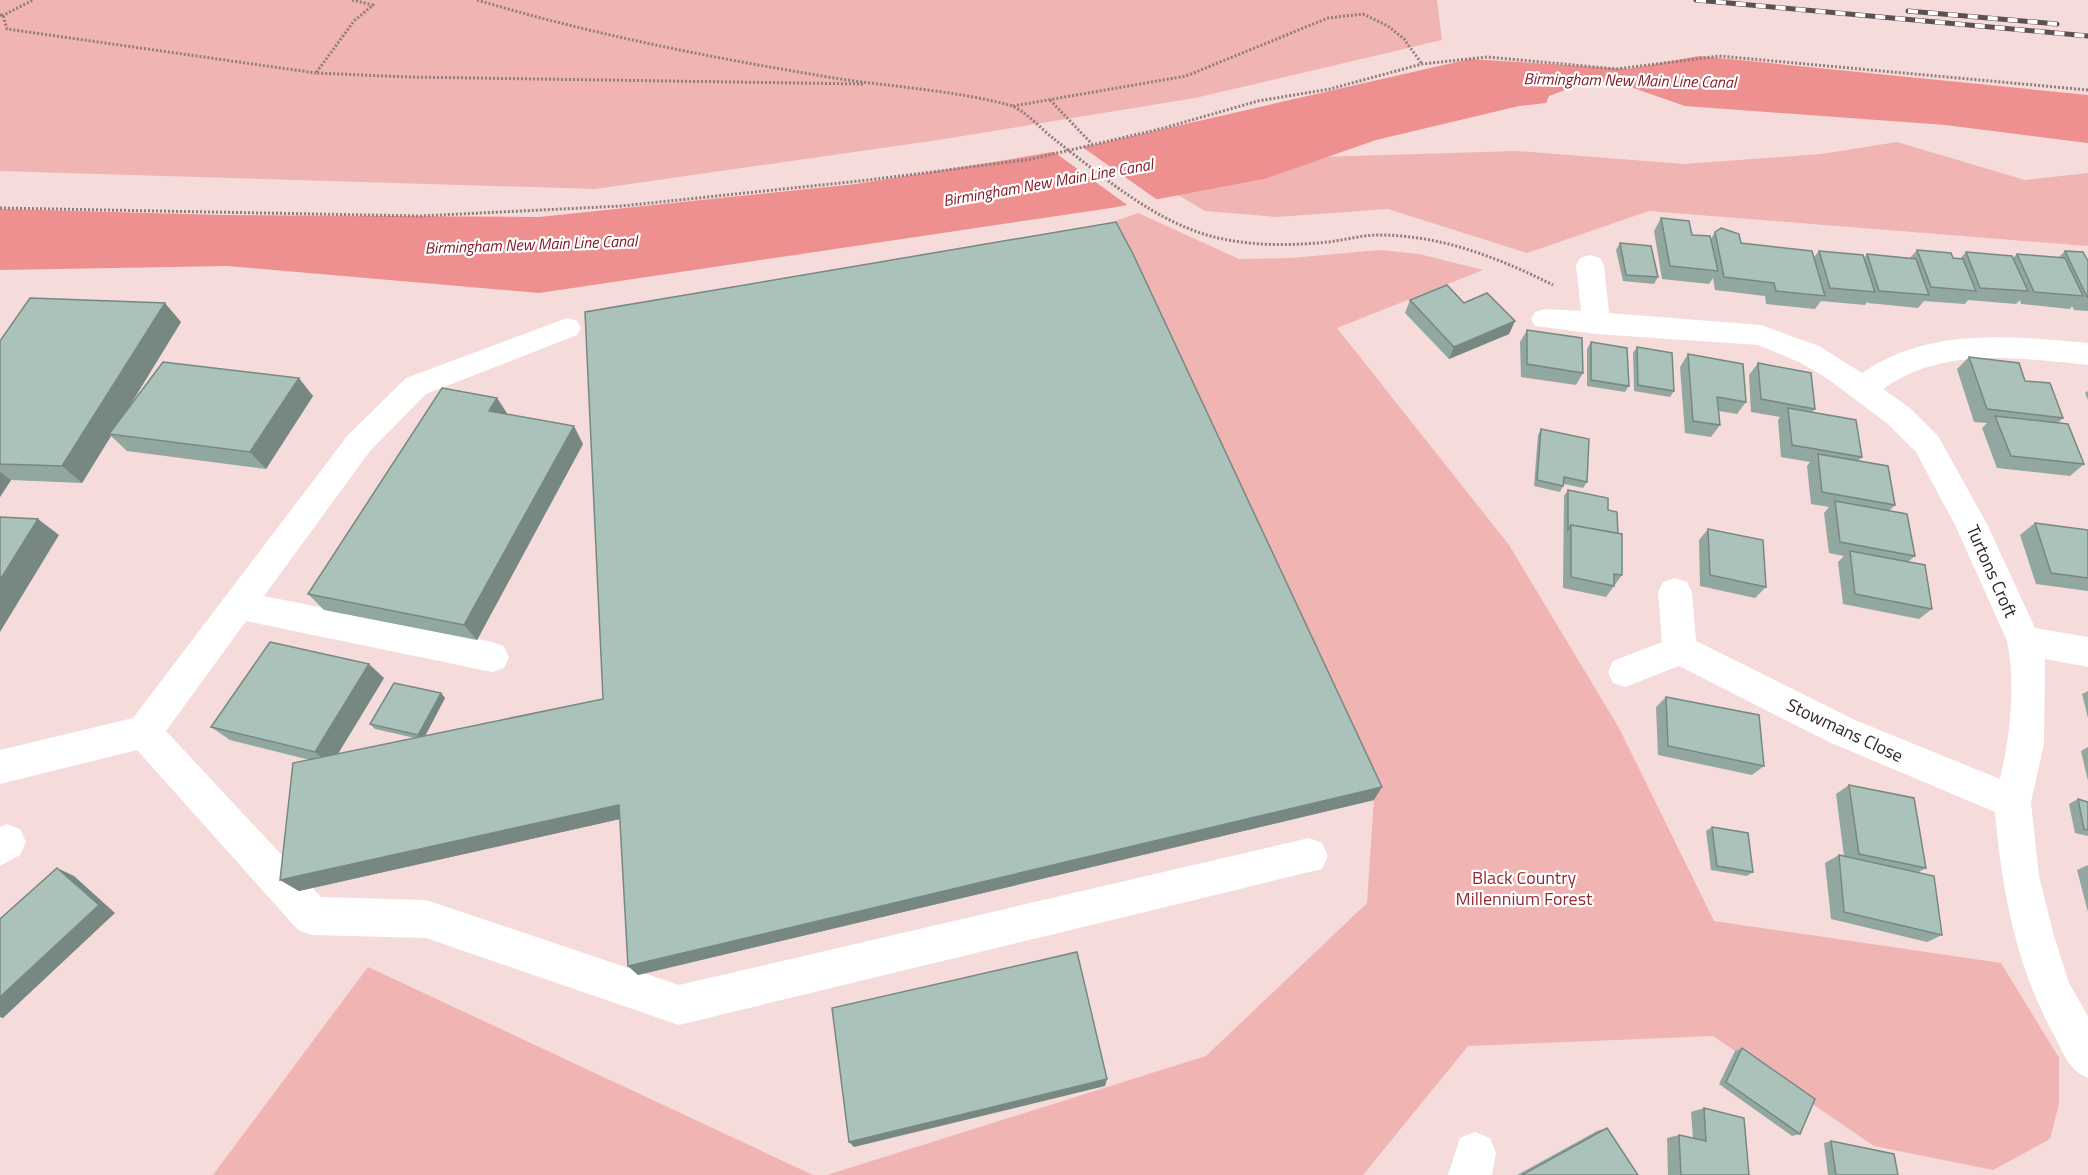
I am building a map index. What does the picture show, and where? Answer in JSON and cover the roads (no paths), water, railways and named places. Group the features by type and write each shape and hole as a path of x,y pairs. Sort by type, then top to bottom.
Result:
{"street":[{"path":"1590,265 1595,315"},
{"name":"Turtons Croft","path":"1545,319 1595,315 1761,335 1809,354 1862,388 1899,416 1927,444 1971,524 2024,641 2028,659 2026,744 2013,802 2020,876 2034,936 2052,992 2088,1057"},
{"path":"5,766 144,732 358,443 416,386 567,328"},
{"path":"1862,388 1895,366 1925,355 1948,351 2000,345 2088,354"},
{"path":"1625,672 1680,650 1675,592"},
{"path":"238,605 492,657"},
{"path":"2024,641 2088,652"},
{"name":"Stowmans Close","path":"1680,650 1842,731 2013,802"},
{"path":"144,732 312,916 426,919 679,1005 1309,856"}],"water":[{"name":"Birmingham New Main Line Canal","path":"1699,56 2088,95 2088,143 1945,125 1685,106 1616,82 1589,81 1549,96 1546,103 1519,106 1376,140 1264,179 1111,208 539,293 227,266 0,270 0,209 223,215 539,217 856,184 1000,161 1093,145 1470,59 1628,69"}],"railway":[{"path":"1696,0 2088,36"},
{"path":"1908,11 2057,24"}],"park label":[{"name":"Black Country Millennium Forest","path":"1524,887"}]}
